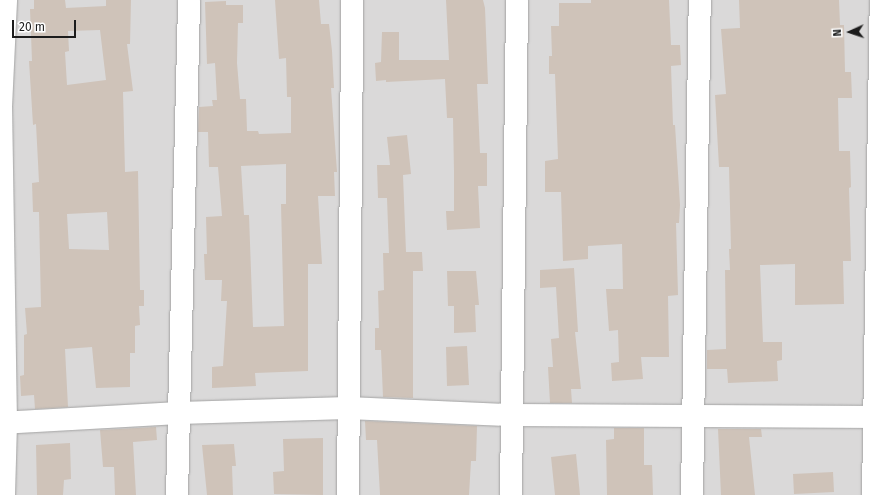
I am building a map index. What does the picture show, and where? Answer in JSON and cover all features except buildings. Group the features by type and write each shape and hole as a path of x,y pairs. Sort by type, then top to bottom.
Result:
{"street":[{"path":"4,495 1,107 6,0"},
{"path":"177,495 189,0"},
{"path":"348,495 352,0"},
{"path":"511,495 510,415 517,0"},
{"path":"692,495 692,416 700,0"},
{"path":"872,495 877,418 881,0"},
{"path":"3,423 179,413 348,408 510,415 877,418"}],"shaded area":[{"path":"0,0 882,0 882,495 0,495"}]}
